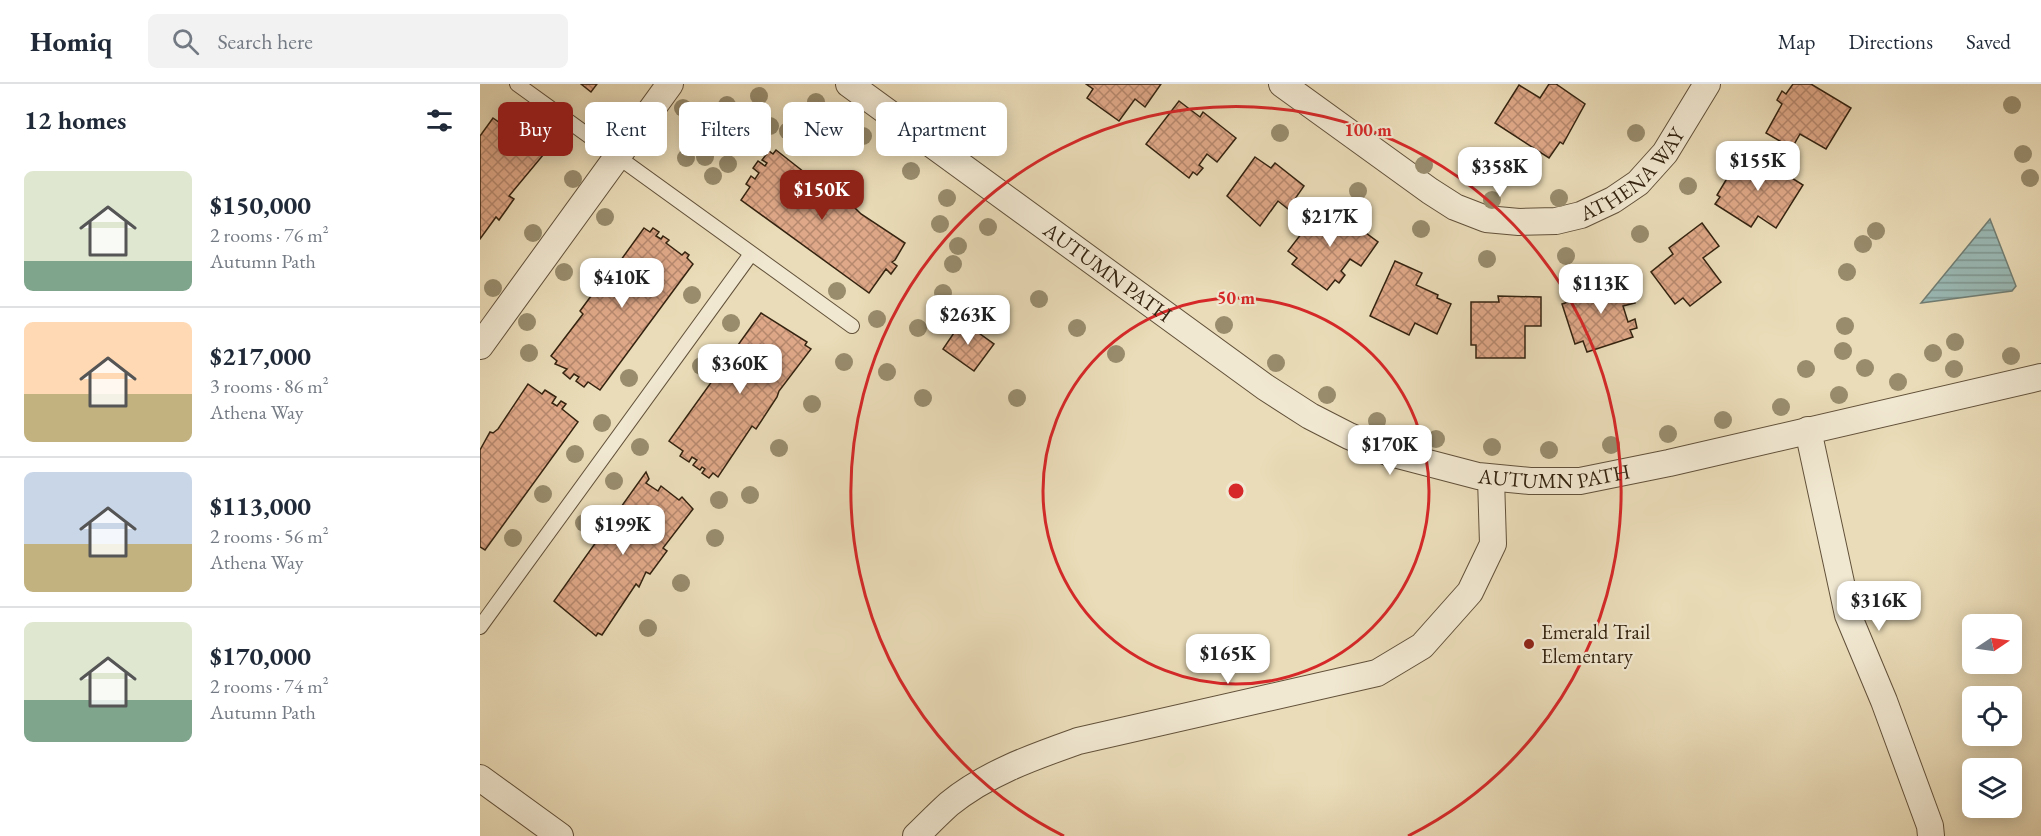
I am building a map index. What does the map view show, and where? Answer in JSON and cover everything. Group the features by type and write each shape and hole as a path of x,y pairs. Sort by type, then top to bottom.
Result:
{"street":[{"path":"657,102 670,84"},
{"name":"AUTUMN PATH","path":"849,84 1256,380 1310,416 1390,453 1478,477 1530,481 1580,481 1669,463 2041,377"},
{"name":"ATHENA WAY","path":"1282,84 1455,207 1486,219 1519,222 1556,221 1581,215 1612,200 1638,183 1665,153 1707,84"},
{"path":"480,346 618,156"},
{"path":"1808,430 1848,615 1884,701 1930,826 1931,836"},
{"path":"916,836 950,803 1001,771 1031,757 1078,741 1377,673 1422,646 1470,592 1493,544 1491,478"},
{"path":"480,778 560,836"}],"lane":[{"path":"517,84 585,132"},
{"path":"618,156 852,327"},
{"path":"480,627 751,254"}],"water":[{"path":"1990,219 2016,286 2012,291 1921,303"}],"building":[{"path":"581,84 597,84 591,92"},
{"path":"1086,84 1161,84 1145,107 1135,99 1119,121 1087,98 1093,89"},
{"path":"1549,84 1556,84 1585,104 1563,144 1560,142 1549,158 1495,123 1519,85 1540,98"},
{"path":"1793,84 1811,84 1851,108 1826,149 1800,134 1792,148 1766,133 1782,104 1777,100 1782,91 1786,94"},
{"path":"1179,101 1200,117 1203,112 1236,138 1217,162 1207,154 1199,165 1203,168 1197,175 1193,172 1189,178 1146,144"},
{"path":"493,118 498,122 498,156 542,156 509,196 514,199 499,220 496,217 480,239 480,136"},
{"path":"776,150 818,183 821,179 844,199 846,196 857,204 854,207 861,214 905,243 892,262 897,266 891,274 886,269 869,293 741,200 750,187 746,184 751,176 755,179 759,173 753,168 758,161 765,166 767,163 762,160 765,156 771,156 771,152 773,154"},
{"path":"1750,152 1803,185 1776,228 1758,216 1751,227 1715,204 1720,197 1717,195 1732,170 1737,173"},
{"path":"1255,157 1271,168 1275,163 1304,186 1288,209 1278,201 1260,226 1227,196"},
{"path":"1321,208 1343,224 1347,219 1378,242 1361,266 1350,259 1341,271 1345,275 1339,283 1335,280 1327,290 1292,264 1297,258 1288,251"},
{"path":"1702,223 1719,246 1703,258 1721,282 1690,306 1683,298 1675,304 1651,272 1673,254 1669,248"},
{"path":"644,228 650,232 653,228 659,232 656,236 661,239 663,236 669,240 666,243 682,255 685,252 689,255 687,258 693,264 600,390 588,382 584,387 576,381 579,377 574,374 570,379 563,373 567,369 555,364 557,361 551,356 583,314 580,311"},
{"path":"1395,261 1422,273 1416,285 1451,304 1437,334 1415,323 1409,335 1370,316"},
{"path":"1626,276 1635,303 1623,306 1628,322 1635,319 1637,328 1630,330 1633,337 1587,352 1583,341 1575,344 1562,304 1590,295 1587,286"},
{"path":"1498,296 1541,297 1541,326 1525,326 1525,358 1476,358 1476,345 1471,345 1471,302 1499,302"},
{"path":"761,313 807,342 805,345 811,349 779,391 756,429 752,426 718,477 713,473 709,478 702,473 705,469 702,467 700,470 693,465 697,460 692,457 689,462 680,456 683,451 669,441"},
{"path":"962,321 994,344 974,371 943,349"},
{"path":"528,384 542,394 545,390 556,397 552,403 557,406 561,401 566,404 562,409 578,422 485,550 480,547 480,450 490,432 493,433 498,429"},
{"path":"646,472 649,479 646,483 658,491 661,486 679,500 682,497 693,509 663,548 667,551 650,574 646,572 639,587 636,584 602,635 598,633 596,636 554,601"}],"place":[{"name":"Emerald Trail Elementary","path":"1529,644"}]}
